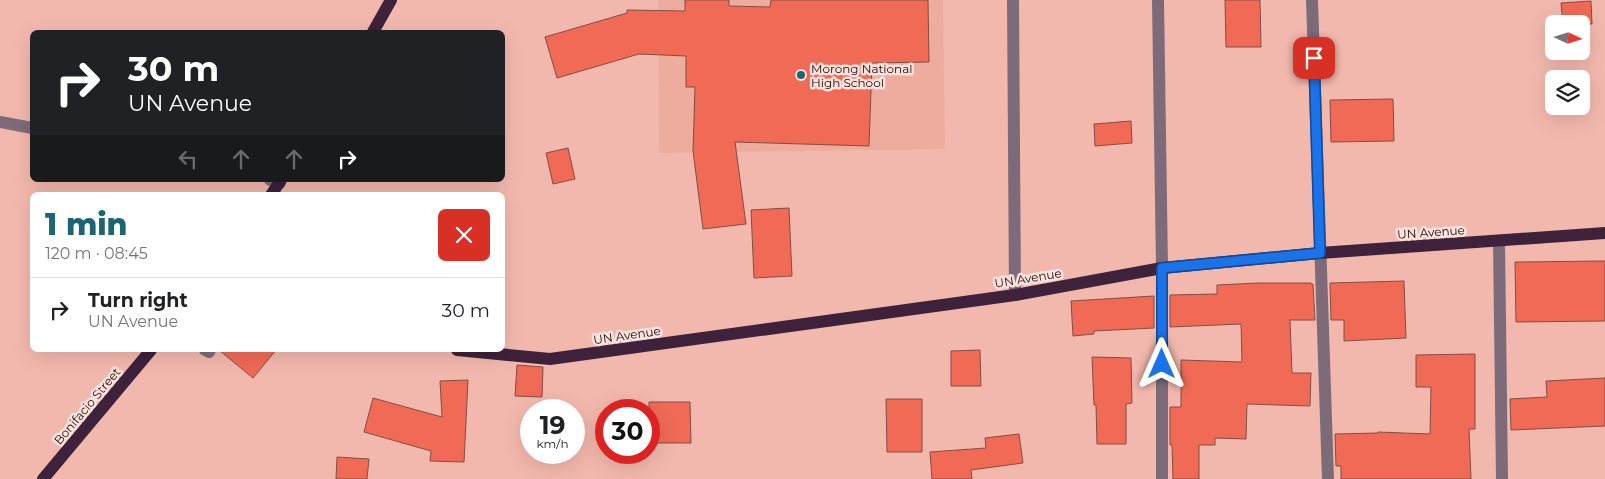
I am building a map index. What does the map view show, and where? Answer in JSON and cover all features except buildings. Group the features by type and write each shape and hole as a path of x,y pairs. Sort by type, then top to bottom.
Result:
{"main road":[{"path":"374,30 391,0"},
{"name":"UN Avenue","path":"478,352 550,359 1015,295 1162,268 1320,253 1605,233"},
{"name":"Bonifacio Street","path":"43,479 149,352"}],"street":[{"path":"1013,0 1015,295"},
{"path":"1158,0 1162,268 1162,479"},
{"path":"1312,0 1328,479"},
{"path":"0,122 30,128"},
{"path":"1499,241 1502,479"}],"shaded area":[{"name":"Morong National High School","path":"658,0 943,0 945,149 659,153"}],"place":[{"name":"Morong National High School","path":"801,75"}],"route":[{"path":"1162,364 1162,268 1320,253 1314,58"}]}
